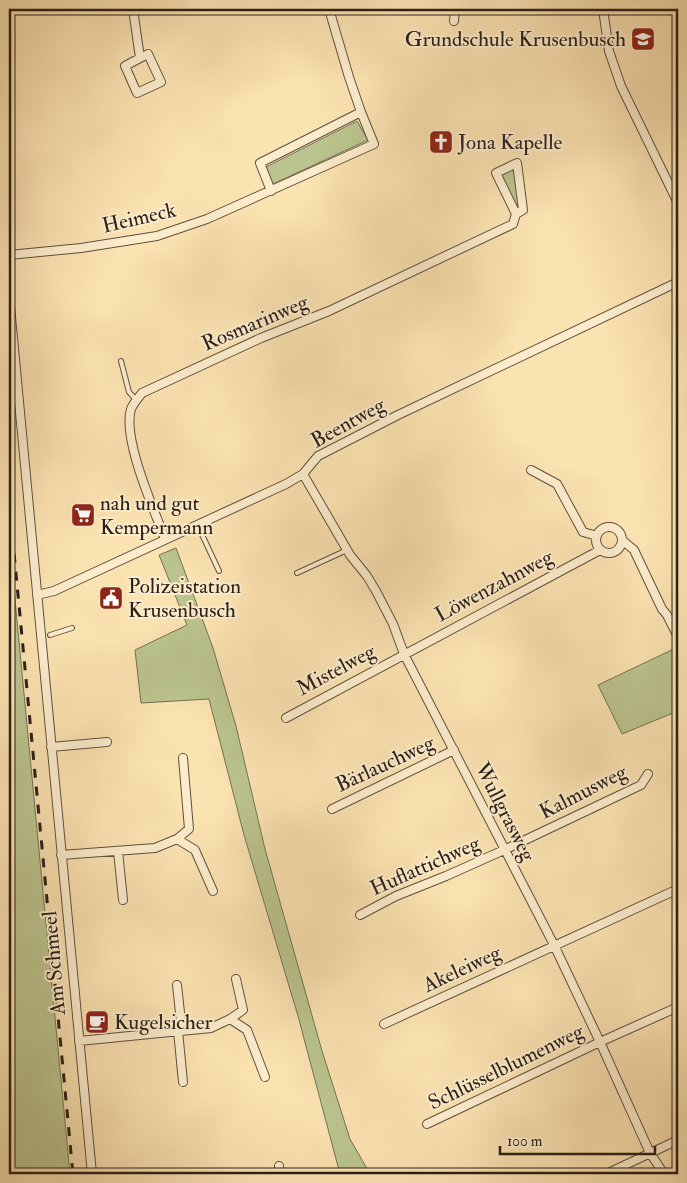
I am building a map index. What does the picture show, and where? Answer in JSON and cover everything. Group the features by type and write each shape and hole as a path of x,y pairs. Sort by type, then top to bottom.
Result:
{"street":[{"path":"133,9 140,58"},
{"name":"Heimeck","path":"9,255 80,248 157,236 208,219 374,144 360,112 329,9"},
{"path":"454,21 455,9"},
{"path":"603,9 609,52 621,86 678,203"},
{"path":"148,54 161,82 137,93 125,66 140,58 148,54"},
{"path":"271,190 260,163 360,112"},
{"path":"518,162 523,210 516,214 496,173 518,162"},
{"name":"Rosmarinweg","path":"137,400 142,393 150,389 261,338 329,311 513,224 516,214"},
{"name":"Beentweg","path":"37,595 54,591 286,484 303,474 318,456 398,415 678,282"},
{"name":"Am Schmeel","path":"9,296 92,1174"},
{"path":"137,400 131,409 129,431 140,469 165,539"},
{"path":"531,470 557,484 583,532 597,536"},
{"name":"Wullgrasweg","path":"303,474 354,561 368,576 394,624 404,654 554,945 650,1153 664,1174"},
{"path":"600,550 596,543 597,536 601,530 613,528 619,533 622,540 634,550 662,609 667,614 678,637"},
{"name":"Löwenzahnweg","path":"404,654 600,550 608,553 616,551 622,540"},
{"name":"Mistelweg","path":"286,718 404,654"},
{"path":"51,747 107,742"},
{"name":"Bärlauchweg","path":"332,808 454,750"},
{"path":"61,855 155,848 177,839 189,829 183,758"},
{"name":"Kalmusweg","path":"504,850 641,784 648,774"},
{"path":"177,839 195,850 213,891"},
{"name":"Huflattichweg","path":"360,915 396,896 504,850"},
{"path":"118,851 123,900"},
{"name":"Akeleiweg","path":"384,1024 678,890"},
{"path":"79,1041 211,1028 243,1010 236,979"},
{"path":"177,985 183,1082"},
{"name":"Schlüsselblumenweg","path":"427,1124 678,1007"},
{"path":"230,1019 248,1030 265,1077"},
{"path":"606,1174 678,1140"}],"lane":[{"path":"121,361 129,392 137,400"},
{"path":"198,525 219,571"},
{"path":"297,573 347,550"},
{"path":"50,636 72,628"}],"green space":[{"path":"357,121 368,140 273,184 266,167"},
{"path":"517,163 523,210 516,214 496,173"},
{"path":"9,537 70,1174 9,1174"},
{"path":"176,548 213,648 236,726 265,849 322,1051 350,1139 370,1174 340,1174 298,1016 244,835 209,699 141,703 135,650 187,625 159,555"},
{"path":"678,647 678,723 673,713 622,734 598,685"}],"railway":[{"path":"9,500 73,1174"}],"place":[{"name":"Grundschule Krusenbusch","path":"643,39"},
{"name":"Jona Kapelle","path":"441,142"},
{"name":"nah und gut Kempermann","path":"83,515"},
{"name":"Polizeistation Krusenbusch","path":"111,598"},
{"name":"Kugelsicher","path":"97,1022"}]}
